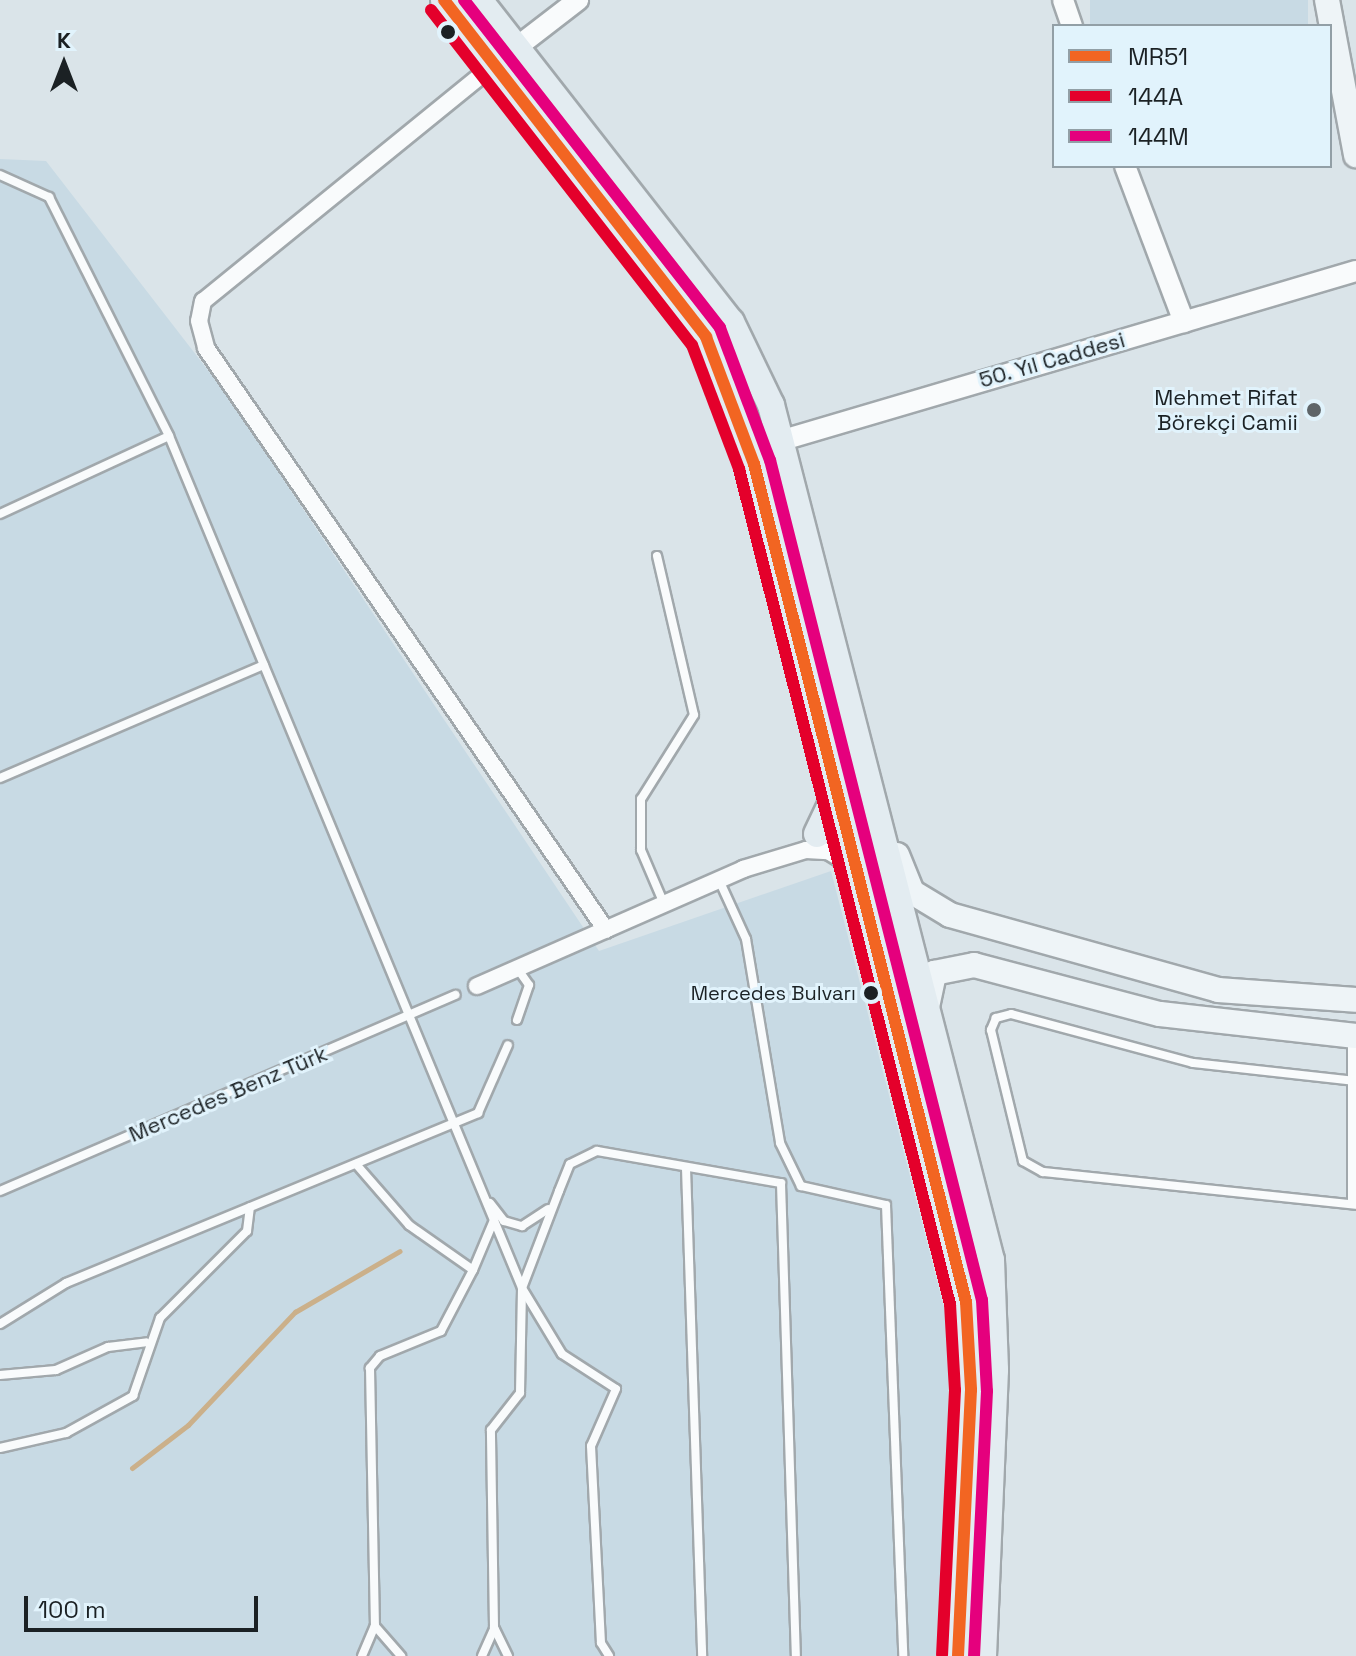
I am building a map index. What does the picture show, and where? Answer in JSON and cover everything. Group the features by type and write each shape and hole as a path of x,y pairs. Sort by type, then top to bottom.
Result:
{"main road":[{"path":"444,0 706,337 749,450 861,872 968,1314 958,1656"},
{"path":"479,0 731,322 780,440 869,801 993,1278 983,1656"},
{"path":"1327,0 1331,24"},
{"path":"1332,27 1356,155"},
{"path":"817,834 838,790"},
{"path":"869,801 889,830 909,888 938,910 1218,990 1356,1000"},
{"path":"927,1029 930,980 941,968 961,964 1160,1014 1354,1036"}],"street":[{"path":"578,0 203,301 199,321 206,348 606,930"},
{"path":"1063,0 1071,24"},
{"path":"1126,168 1184,322"},
{"name":"50. Yıl Caddesi","path":"749,450 1356,271"},
{"path":"477,986 817,834 850,834"},
{"path":"743,869 806,850 828,851 861,872"}],"lane":[{"path":"0,175 49,197 169,436 412,1016 522,1288 562,1354 616,1389 591,1446 601,1643 609,1656"},
{"path":"0,514 169,436"},
{"path":"657,556 694,715 641,799 641,850 664,905"},
{"path":"0,778 264,665"},
{"path":"850,834 879,840"},
{"path":"719,880 746,939 780,1143 801,1186 886,1205 903,1656"},
{"path":"517,1020 529,985 518,969"},
{"name":"Mercedes Benz Türk","path":"0,1191 456,995"},
{"path":"1354,1036 1354,1081 1354,1205 1043,1172 1023,1161 991,1030 996,1018 1011,1014 1193,1063 1354,1081"},
{"path":"0,1324 66,1283 455,1123 486,1107 508,1045"},
{"path":"482,1656 494,1627 491,1430 520,1393 522,1288 570,1164 597,1151 781,1183 796,1656"},
{"path":"356,1164 409,1225 473,1270"},
{"path":"686,1168 702,1656"},
{"path":"484,1196 504,1221 522,1226 541,1220 559,1191"},
{"path":"0,1448 66,1433 133,1396 143,1380 146,1342 160,1318 247,1231 250,1207"},
{"path":"362,1656 375,1626 370,1368 380,1356 441,1331 473,1270 494,1220"},
{"path":"0,1375 56,1370 108,1347 146,1342"},
{"path":"375,1626 401,1656"},
{"path":"494,1627 508,1656"}],"shaded area":[{"path":"1090,0 1308,0 1308,24 1090,24"},
{"path":"0,159 46,161 224,391 599,951 831,871 948,1323 950,1656 0,1656"}],"waterway":[{"path":"132,1468 188,1425 295,1312 400,1251"}],"transit line":[{"name":"MR51","path":"444,0 706,337 754,464 966,1302 971,1390 958,1656"},
{"name":"144M","path":"464,0 720,328 770,460 982,1300 987,1391 974,1656"},
{"name":"144A","path":"431,10 692,345 739,469 950,1304 955,1390 942,1655"}],"place":[{"name":"Mehmet Rifat Börekçi Camii","path":"1314,410"},
{"name":"Mercedes Bulvarı","path":"871,993"}]}
